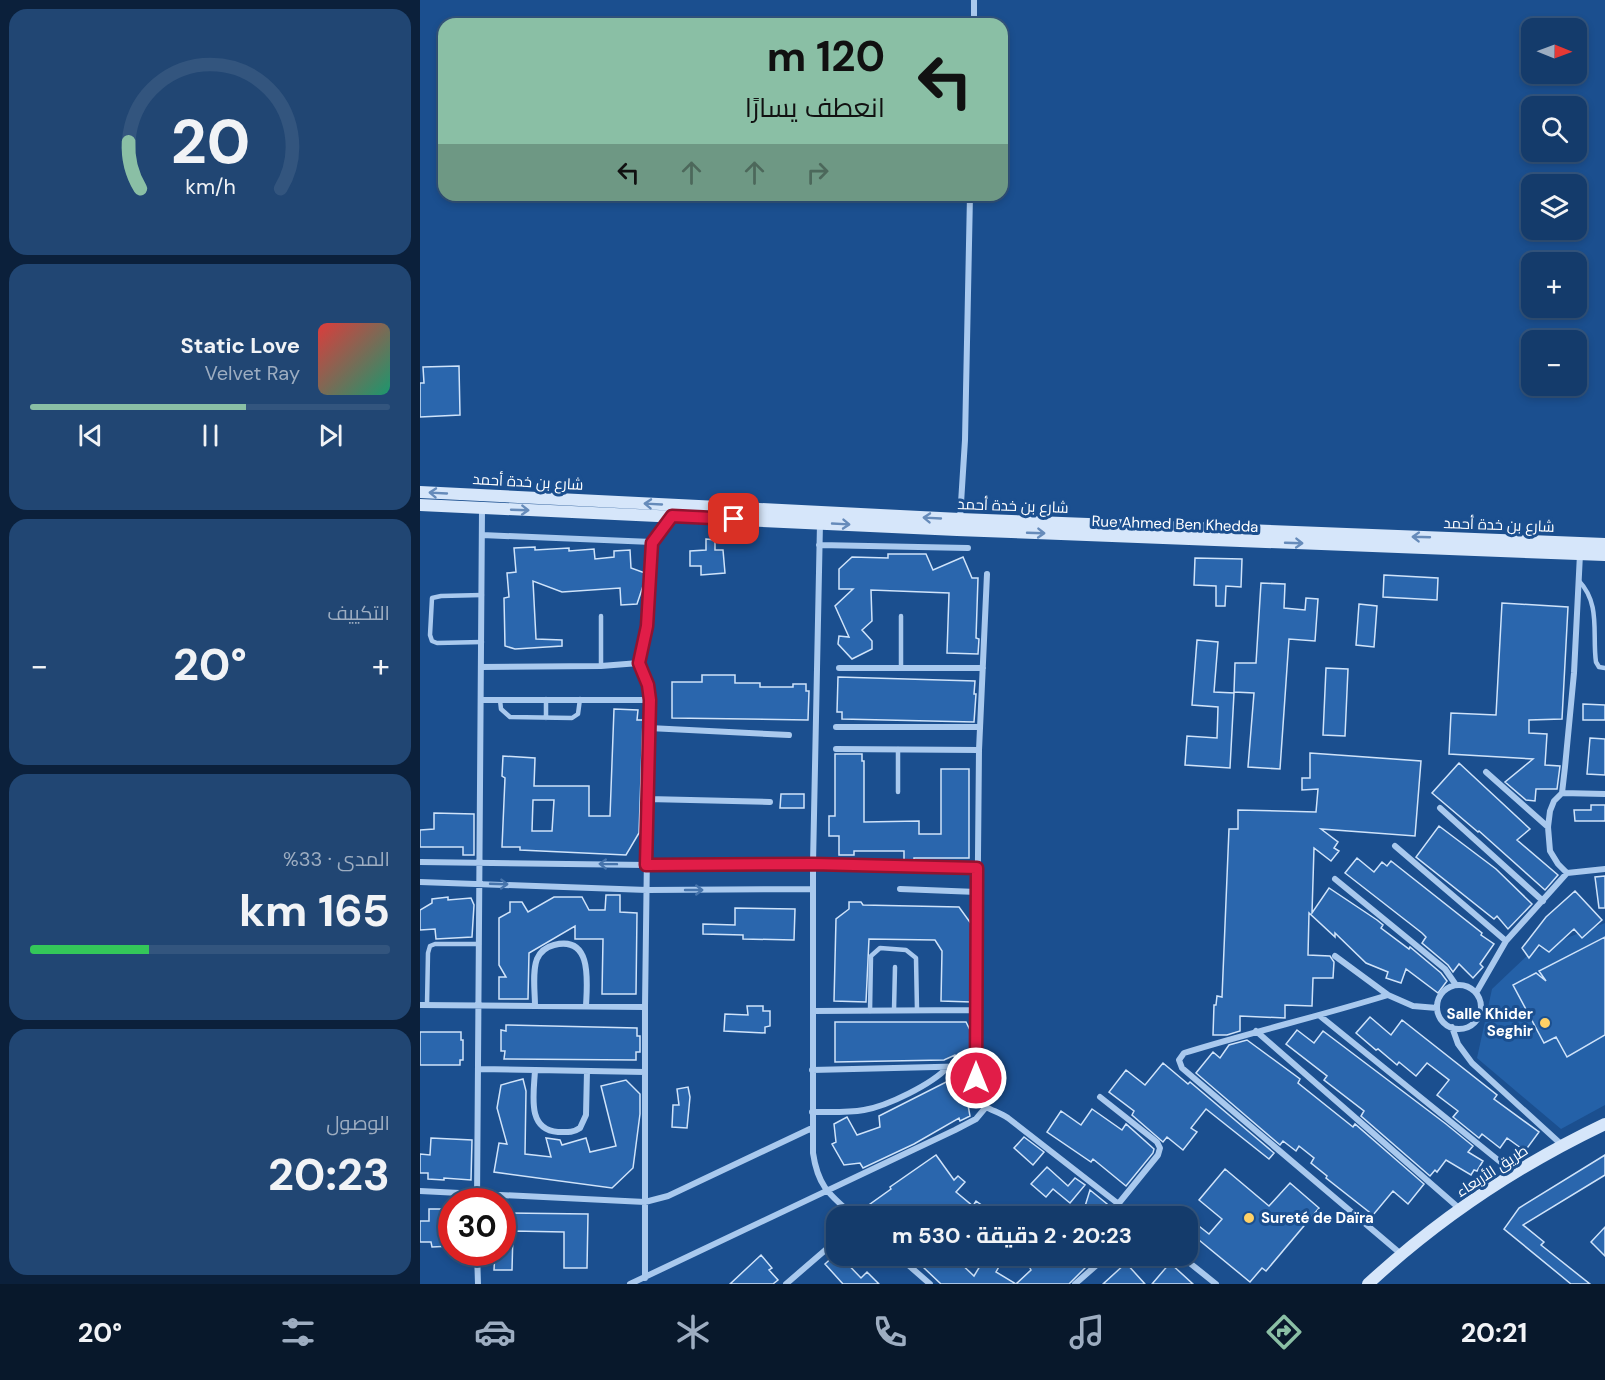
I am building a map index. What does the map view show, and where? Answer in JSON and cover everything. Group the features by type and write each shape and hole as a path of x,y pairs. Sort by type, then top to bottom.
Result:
{"main road":[{"name":"شارع بن خدة أحمد","path":"420,492 960,519 1605,544"},
{"name":"Rue Ahmed Ben Khedda","path":"420,505 1605,555"},
{"name":"طريق الأربعاء","path":"1368,1284 1401,1254 1460,1209 1514,1173 1562,1145 1605,1124"}],"street":[{"path":"974,0 974,18"},
{"path":"960,519 965,440 970,201"},
{"path":"477,1188 482,509"},
{"path":"645,1278 646,865 650,700 648,685 639,663 647,626 652,543 672,516"},
{"path":"820,523 813,864 812,1128 814,1163 826,1191 843,1206"},
{"path":"482,535 652,543"},
{"path":"819,545 968,548"},
{"path":"1567,873 1558,864 1550,850 1548,827 1554,801 1562,793 1574,673 1580,554"},
{"path":"987,574 979,750 976,1010 978,1095 986,1107 1008,1118 1122,1206"},
{"path":"481,667 601,666 639,663"},
{"path":"839,668 983,668"},
{"path":"481,700 650,700"},
{"path":"836,727 980,726"},
{"path":"649,728 789,735"},
{"path":"836,749 979,750"},
{"path":"1486,772 1548,827"},
{"path":"1562,793 1605,794"},
{"path":"648,800 770,802"},
{"path":"1440,808 1543,901"},
{"path":"1395,846 1506,941"},
{"path":"420,862 646,865 813,864 977,868"},
{"path":"1476,993 1506,941 1567,873 1605,869"},
{"path":"1335,879 1444,969 1456,985"},
{"path":"420,882 647,890 813,889"},
{"path":"900,889 977,892"},
{"path":"535,1006 537,959 551,945 560,944 577,949 585,961 586,1006"},
{"path":"1335,956 1388,995 1413,1006 1437,1008"},
{"path":"1452,1028 1466,1028 1477,1019 1481,1006 1476,993 1470,988 1456,985 1442,993 1437,1008 1440,1017 1452,1028 1458,1044 1472,1063 1562,1145"},
{"path":"1388,995 1184,1053 1180,1056 1180,1064 1401,1254"},
{"path":"424,1005 645,1007"},
{"path":"813,1011 976,1010"},
{"path":"1320,1016 1514,1173"},
{"path":"1256,1031 1460,1209"},
{"path":"812,1070 976,1066"},
{"path":"812,1112 860,1111 875,1107 933,1080 948,1067"},
{"path":"478,1069 645,1072"},
{"path":"535,1070 536,1119 548,1130 568,1132 580,1128 585,1120 587,1071"},
{"path":"1100,1097 1157,1142 1160,1148 1158,1155 1119,1203"},
{"path":"630,1284 955,1130 976,1119 986,1107"},
{"path":"516,1194 645,1202 668,1196 812,1128"},
{"path":"420,1191 438,1191"},
{"path":"786,1284 826,1249"},
{"path":"477,1266 478,1284"},
{"path":"909,1266 930,1284"},
{"path":"1075,1284 1096,1266"},
{"path":"1194,1266 1216,1284"}],"lane":[{"path":"1579,580 1589,593 1594,612 1596,662 1599,667 1605,668"},
{"path":"482,595 432,598 430,635 432,641 437,643 482,642"},
{"path":"601,616 601,666"},
{"path":"901,668 902,616"},
{"path":"546,699 546,718"},
{"path":"500,700 503,712 510,717 546,718 575,717 579,711 580,699"},
{"path":"898,749 898,792"},
{"path":"424,1005 430,946 479,944"},
{"path":"870,1011 871,956 880,948 906,950 916,958 917,1010"},
{"path":"894,1010 895,967"}],"shaded area":[{"name":"Salle Khider Seghir","path":"1605,923 1605,1105 1561,1129 1477,1058 1492,989 1531,952"}],"building":[{"path":"459,366 460,415 420,417 420,383 424,383 423,367"},
{"path":"706,539 715,540 715,550 723,550 725,573 701,575 701,566 690,566 690,551 706,550"},
{"path":"535,547 535,550 594,549 595,559 614,557 614,551 630,550 631,568 645,573 637,604 621,605 620,588 562,592 533,581 536,639 562,640 562,646 515,649 505,646 504,598 509,597 507,573 516,572 514,548"},
{"path":"888,554 926,554 933,570 963,557 972,578 978,578 976,638 979,639 978,654 947,653 949,593 871,590 872,621 862,630 872,641 872,649 852,659 838,644 839,636 849,637 835,606 853,589 839,589 839,569 852,557 888,558"},
{"path":"1195,558 1242,559 1241,587 1226,586 1225,606 1216,606 1216,586 1194,585"},
{"path":"1384,575 1438,578 1437,600 1383,597"},
{"path":"1261,583 1285,584 1284,608 1305,610 1306,598 1318,599 1315,641 1289,639 1280,769 1248,767 1254,693 1234,692 1235,663 1256,663"},
{"path":"1502,603 1568,607 1562,719 1529,720 1529,733 1547,734 1545,765 1560,766 1557,789 1536,789 1535,801 1526,800 1505,782 1533,759 1449,754 1451,713 1496,715"},
{"path":"1359,604 1377,606 1374,647 1356,645"},
{"path":"1197,640 1218,642 1214,692 1234,693 1230,768 1185,765 1187,736 1217,738 1218,707 1192,705"},
{"path":"1326,668 1348,669 1345,736 1323,735"},
{"path":"702,675 735,675 735,683 760,683 760,687 793,687 793,684 806,684 806,691 809,691 808,720 672,718 672,682 702,682"},
{"path":"838,677 975,681 974,722 842,719 842,712 837,712"},
{"path":"1583,704 1605,705 1605,720 1583,720"},
{"path":"614,709 638,710 637,720 643,720 639,833 626,855 520,850 520,847 502,847 505,778 502,776 503,756 535,758 534,786 589,786 589,816 610,816","holes":["533,800 554,800 552,831 532,831"]},
{"path":"1590,738 1605,739 1605,775 1587,774"},
{"path":"1310,753 1421,761 1415,836 1321,829 1338,842 1334,848 1339,851 1331,861 1314,848 1312,913 1329,888 1377,920 1383,925 1381,928 1409,949 1410,947 1441,973 1447,981 1438,993 1406,969 1401,983 1386,978 1388,972 1366,963 1335,933 1335,937 1309,913 1308,955 1330,956 1334,962 1333,978 1313,978 1312,1006 1285,1005 1285,1018 1240,1016 1240,1031 1227,1035 1213,1035 1214,1005 1216,1005 1217,996 1222,997 1229,829 1238,829 1238,810 1316,812 1318,789 1302,790 1302,778 1310,778"},
{"path":"835,754 862,754 864,822 919,821 919,834 941,834 941,769 969,769 969,858 914,858 914,861 904,861 904,851 854,851 854,855 839,855 839,836 829,836 829,816 835,816"},
{"path":"1459,763 1530,829 1517,840 1558,875 1545,890 1432,793"},
{"path":"781,794 804,794 804,808 780,808"},
{"path":"1591,805 1605,805 1605,821 1575,821 1574,810 1591,810"},
{"path":"434,813 474,814 474,855 463,855 463,847 420,847 420,830 434,829"},
{"path":"1439,826 1496,869 1532,904 1508,929 1497,916 1494,919 1416,857"},
{"path":"1357,858 1374,872 1382,862 1387,866 1391,861 1494,944 1480,964 1483,967 1473,978 1459,964 1453,972 1422,943 1426,937 1422,933 1345,873"},
{"path":"1605,876 1605,908 1599,908 1595,877"},
{"path":"1575,891 1602,920 1582,938 1574,929 1549,952 1539,945 1529,958 1522,948 1546,917"},
{"path":"606,895 620,895 620,912 637,913 636,994 602,994 603,939 575,939 575,926 529,953 528,999 499,999 499,977 506,977 499,965 499,918 510,912 510,902 522,902 528,912 554,897 582,897 589,910 605,910"},
{"path":"448,897 448,900 471,898 474,905 472,937 436,939 435,929 420,930 420,910 432,903 432,899"},
{"path":"849,902 861,902 863,905 959,907 972,925 971,1002 941,1001 942,951 935,940 869,939 866,1002 834,1001 836,919 849,909"},
{"path":"735,908 795,909 794,940 743,939 743,935 703,934 703,924 735,925"},
{"path":"1605,937 1605,1035 1567,1057 1556,1037 1544,1043 1513,985 1536,973 1546,981 1539,971"},
{"path":"747,1006 763,1006 763,1011 770,1011 770,1026 765,1027 765,1033 724,1031 725,1014 748,1015"},
{"path":"1370,1017 1391,1035 1402,1020 1497,1095 1494,1099 1539,1132 1525,1151 1507,1138 1500,1148 1482,1134 1479,1138 1453,1117 1458,1111 1437,1095 1449,1080 1427,1063 1416,1076 1399,1062 1397,1065 1378,1049 1376,1050 1356,1033"},
{"path":"835,1022 966,1022 971,1032 971,1061 958,1061 955,1055 944,1060 835,1062"},
{"path":"506,1025 637,1028 637,1036 640,1036 640,1052 636,1052 636,1060 504,1059 505,1051 501,1051 501,1030 506,1031"},
{"path":"1297,1030 1314,1043 1323,1031 1446,1124 1473,1146 1468,1152 1483,1161 1477,1171 1474,1170 1471,1175 1446,1160 1437,1172 1435,1170 1430,1176 1361,1116 1364,1111 1324,1080 1327,1076 1286,1044"},
{"path":"420,1032 461,1032 463,1060 460,1060 460,1065 420,1065"},
{"path":"1247,1040 1300,1079 1298,1083 1353,1127 1355,1124 1424,1184 1408,1204 1393,1191 1373,1215 1326,1178 1327,1176 1311,1163 1314,1158 1299,1146 1296,1151 1283,1141 1280,1145 1196,1073 1213,1052 1220,1058 1229,1045"},
{"path":"1163,1063 1188,1084 1190,1082 1274,1153 1269,1159 1206,1109 1191,1128 1197,1132 1183,1150 1167,1137 1163,1142 1132,1115 1134,1111 1109,1092 1126,1070 1145,1085"},
{"path":"954,1078 968,1105 970,1116 960,1121 959,1118 914,1144 863,1168 860,1163 844,1165 832,1144 836,1142 834,1124 847,1117 857,1135 880,1127 879,1116"},
{"path":"523,1079 526,1091 525,1154 551,1157 546,1138 560,1140 562,1145 586,1138 590,1152 616,1146 601,1086 626,1080 640,1094 640,1114 633,1168 612,1188 494,1172 499,1143 507,1144 497,1108 501,1085"},
{"path":"688,1087 690,1097 687,1128 672,1127 673,1105 679,1105 677,1089"},
{"path":"1092,1109 1122,1130 1126,1124 1154,1149 1126,1186 1093,1159 1091,1162 1047,1132 1061,1111 1081,1125"},
{"path":"1024,1137 1044,1152 1033,1165 1014,1148"},
{"path":"431,1138 472,1140 471,1180 428,1179 428,1173 420,1173 420,1154 430,1155"},
{"path":"936,1155 954,1180 958,1176 965,1182 956,1192 973,1206 867,1206 891,1189 890,1187"},
{"path":"1605,1155 1605,1175 1523,1225 1544,1242 1541,1245 1590,1284 1571,1284 1504,1229 1519,1208"},
{"path":"1047,1167 1068,1186 1075,1178 1085,1185 1070,1203 1053,1189 1046,1197 1031,1184"},
{"path":"1225,1169 1269,1206 1290,1183 1319,1208 1266,1271 1262,1268 1250,1282 1198,1239 1198,1225 1209,1234 1222,1219 1199,1200"},
{"path":"1090,1190 1110,1206 1085,1206"},
{"path":"976,1201 983,1206 973,1206"},
{"path":"429,1209 438,1209 438,1247 432,1247 431,1242 420,1242 420,1221 429,1221"},
{"path":"516,1213 588,1214 587,1268 564,1268 564,1232 516,1231"},
{"path":"1605,1227 1605,1256 1591,1242"},
{"path":"761,1255 772,1268 769,1270 778,1280 773,1284 730,1284"},
{"path":"494,1266 512,1266 512,1270 494,1270"},
{"path":"827,1266 850,1266 861,1278 867,1272 879,1284 843,1284"},
{"path":"963,1266 974,1276 980,1266 999,1266 996,1272 1016,1284 941,1284 923,1267"},
{"path":"1032,1266 1087,1266 1069,1284 1016,1284 1031,1270"},
{"path":"1123,1266 1129,1266 1145,1284 1103,1284"},
{"path":"1167,1266 1173,1266 1193,1284 1152,1284"}],"place":[{"name":"Salle Khider Seghir","path":"1545,1023"},
{"name":"Sureté de Daïra","path":"1249,1218"}],"route":[{"path":"734,519 672,516 652,543 647,626 639,663 646,678 650,700 646,865 813,864 977,868 976,1078"}]}
